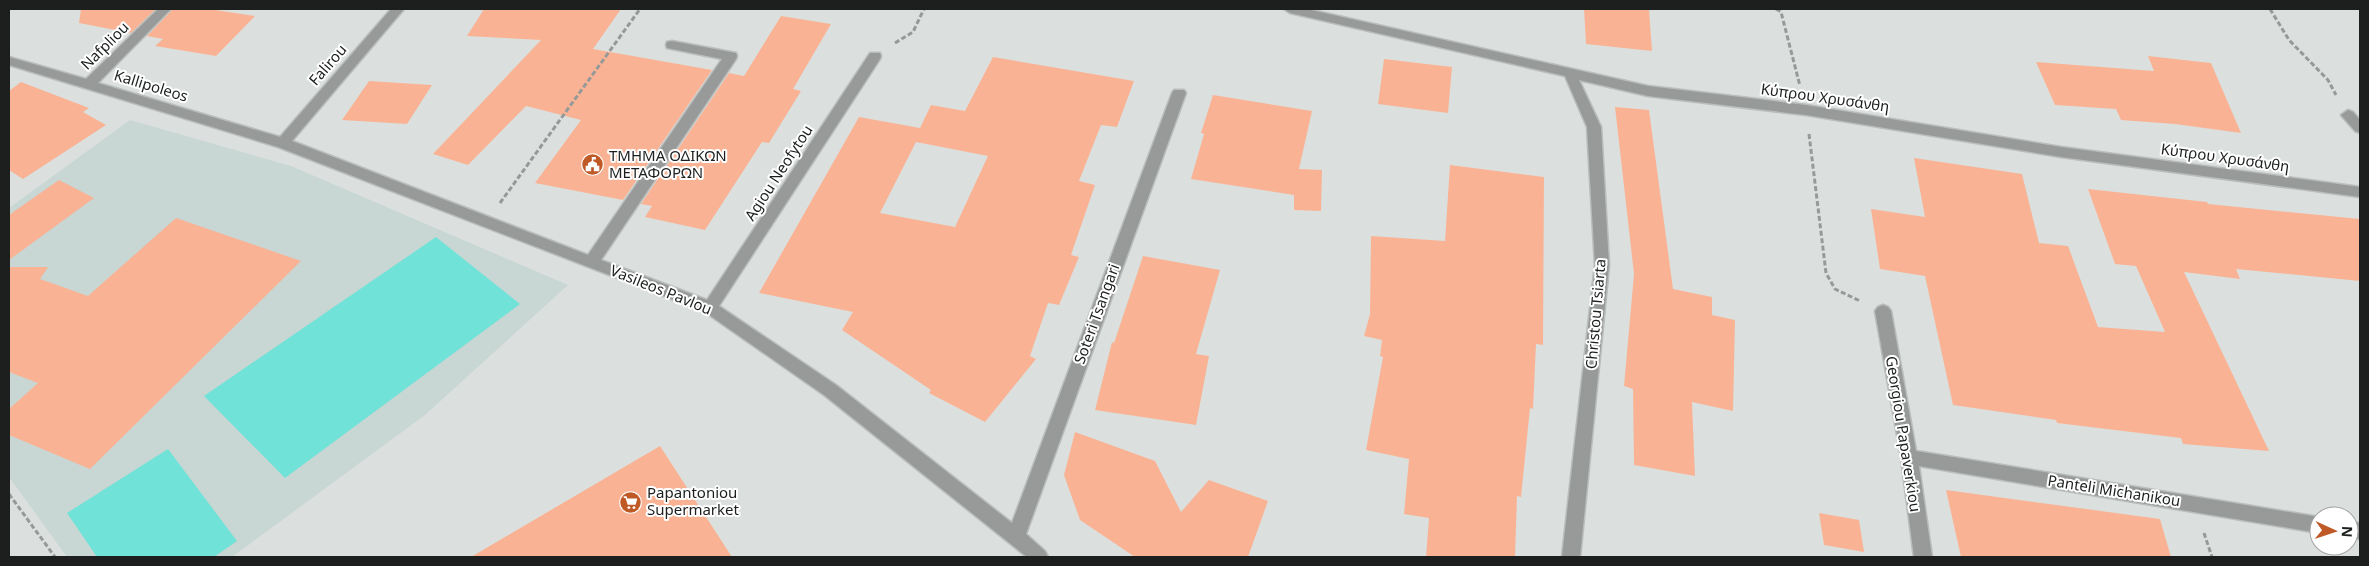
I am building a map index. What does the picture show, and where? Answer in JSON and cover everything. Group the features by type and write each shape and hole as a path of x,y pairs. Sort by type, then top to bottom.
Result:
{"street":[{"name":"Nafpliou","path":"88,85 165,9"},
{"name":"Falirou","path":"283,143 398,9"},
{"name":"Κύπρου Χρυσάνθη","path":"1290,9 1570,74 1648,90 1806,110 2061,152 2360,192"},
{"path":"591,262 633,203 731,56 672,45"},
{"name":"Agiou Neofytou","path":"710,308 875,56"},
{"name":"Kallipoleos","path":"9,61 283,143"},
{"name":"Christou Tsiarta","path":"1570,74 1594,127 1602,265 1571,557"},
{"name":"Soteri Tsangari","path":"1016,536 1179,93"},
{"path":"2348,115 2360,128"},
{"name":"Vasileos Pavlou","path":"283,143 710,308 830,390 1016,536 1039,557"},
{"name":"Georgiou Papaverkiou","path":"1883,311 1909,457 1923,557"},
{"name":"Panteli Michanikou","path":"1909,457 2309,523"}],"path":[{"path":"486,222 640,9"},
{"path":"875,56 913,32 924,9"},
{"path":"1776,9 1781,12 1806,110 1826,273 1835,288 1883,311"},
{"path":"2270,9 2289,40 2328,80 2348,115"},
{"path":"9,494 55,557"}],"shaded area":[{"path":"130,120 291,166 568,285 425,415 232,557 67,557 9,477 9,208"},
{"path":"436,237 520,304 285,478 204,396"},
{"path":"168,449 237,541 214,557 97,557 67,513"}],"building":[{"path":"81,9 156,9 131,33 79,23"},
{"path":"173,9 209,9 255,16 216,56 155,46 163,39 147,36"},
{"path":"484,9 621,9 593,49 712,70 623,200 535,183 581,120 526,106 468,165 433,154 541,40 467,36"},
{"path":"1584,9 1649,9 1652,51 1586,44"},
{"path":"781,16 831,24 793,89 801,91 769,143 762,142 705,230 645,217 652,206 641,204 729,73 744,76"},
{"path":"2148,56 2211,63 2241,133 2175,124 2121,120 2116,109 2055,105 2036,62 2154,71"},
{"path":"993,57 1134,81 1117,127 1101,125 1079,181 1095,185 1071,255 1079,257 1059,305 1048,303 1030,356 1036,359 985,422 929,393 931,390 842,330 853,312 759,293 859,117 920,128 931,105 965,111","holes":["916,142 988,156 955,227 880,213"]},
{"path":"1384,59 1452,67 1448,113 1378,104"},
{"path":"369,81 432,85 407,124 342,120"},
{"path":"21,82 89,108 83,112 106,125 23,179 9,170 9,91"},
{"path":"1213,95 1312,111 1299,169 1322,170 1321,211 1294,210 1294,195 1191,179 1204,134 1201,133"},
{"path":"1615,107 1649,110 1673,289 1712,297 1712,315 1735,320 1733,411 1692,402 1695,476 1634,465 1633,389 1624,386 1634,274"},
{"path":"1914,158 2022,174 2039,243 2068,246 2098,327 2165,332 2136,266 2115,264 2088,189 2207,202 2208,204 2360,219 2360,281 2236,269 2240,279 2184,272 2269,451 2183,444 2181,438 2057,423 2056,420 1953,405 1925,276 1880,269 1871,209 1925,217"},
{"path":"1450,165 1544,177 1543,345 1536,344 1533,409 1530,408 1521,497 1517,496 1515,557 1426,557 1429,518 1404,514 1409,459 1366,450 1383,357 1380,356 1382,340 1364,336 1370,314 1371,236 1445,241"},
{"path":"59,180 94,198 9,260 9,215"},
{"path":"176,218 301,261 90,469 9,435 9,409 38,383 9,372 9,267 48,267 40,279 88,296"},
{"path":"1143,256 1220,270 1196,354 1209,356 1196,425 1095,410 1112,342 1114,343"},
{"path":"1075,432 1155,461 1181,512 1209,480 1268,501 1248,557 1135,557 1080,520 1064,475"},
{"name":"Papantoniou Supermarket","path":"660,446 732,557 471,557"},
{"path":"1946,490 2160,519 2171,557 1961,557"},
{"path":"1819,513 1859,520 1864,552 1824,545"}],"place":[{"name":"ΤΜΗΜΑ ΟΔΙΚΩΝ ΜΕΤΑΦΟΡΩΝ","path":"593,165"},
{"name":"Papantoniou Supermarket","path":"631,502"}]}
